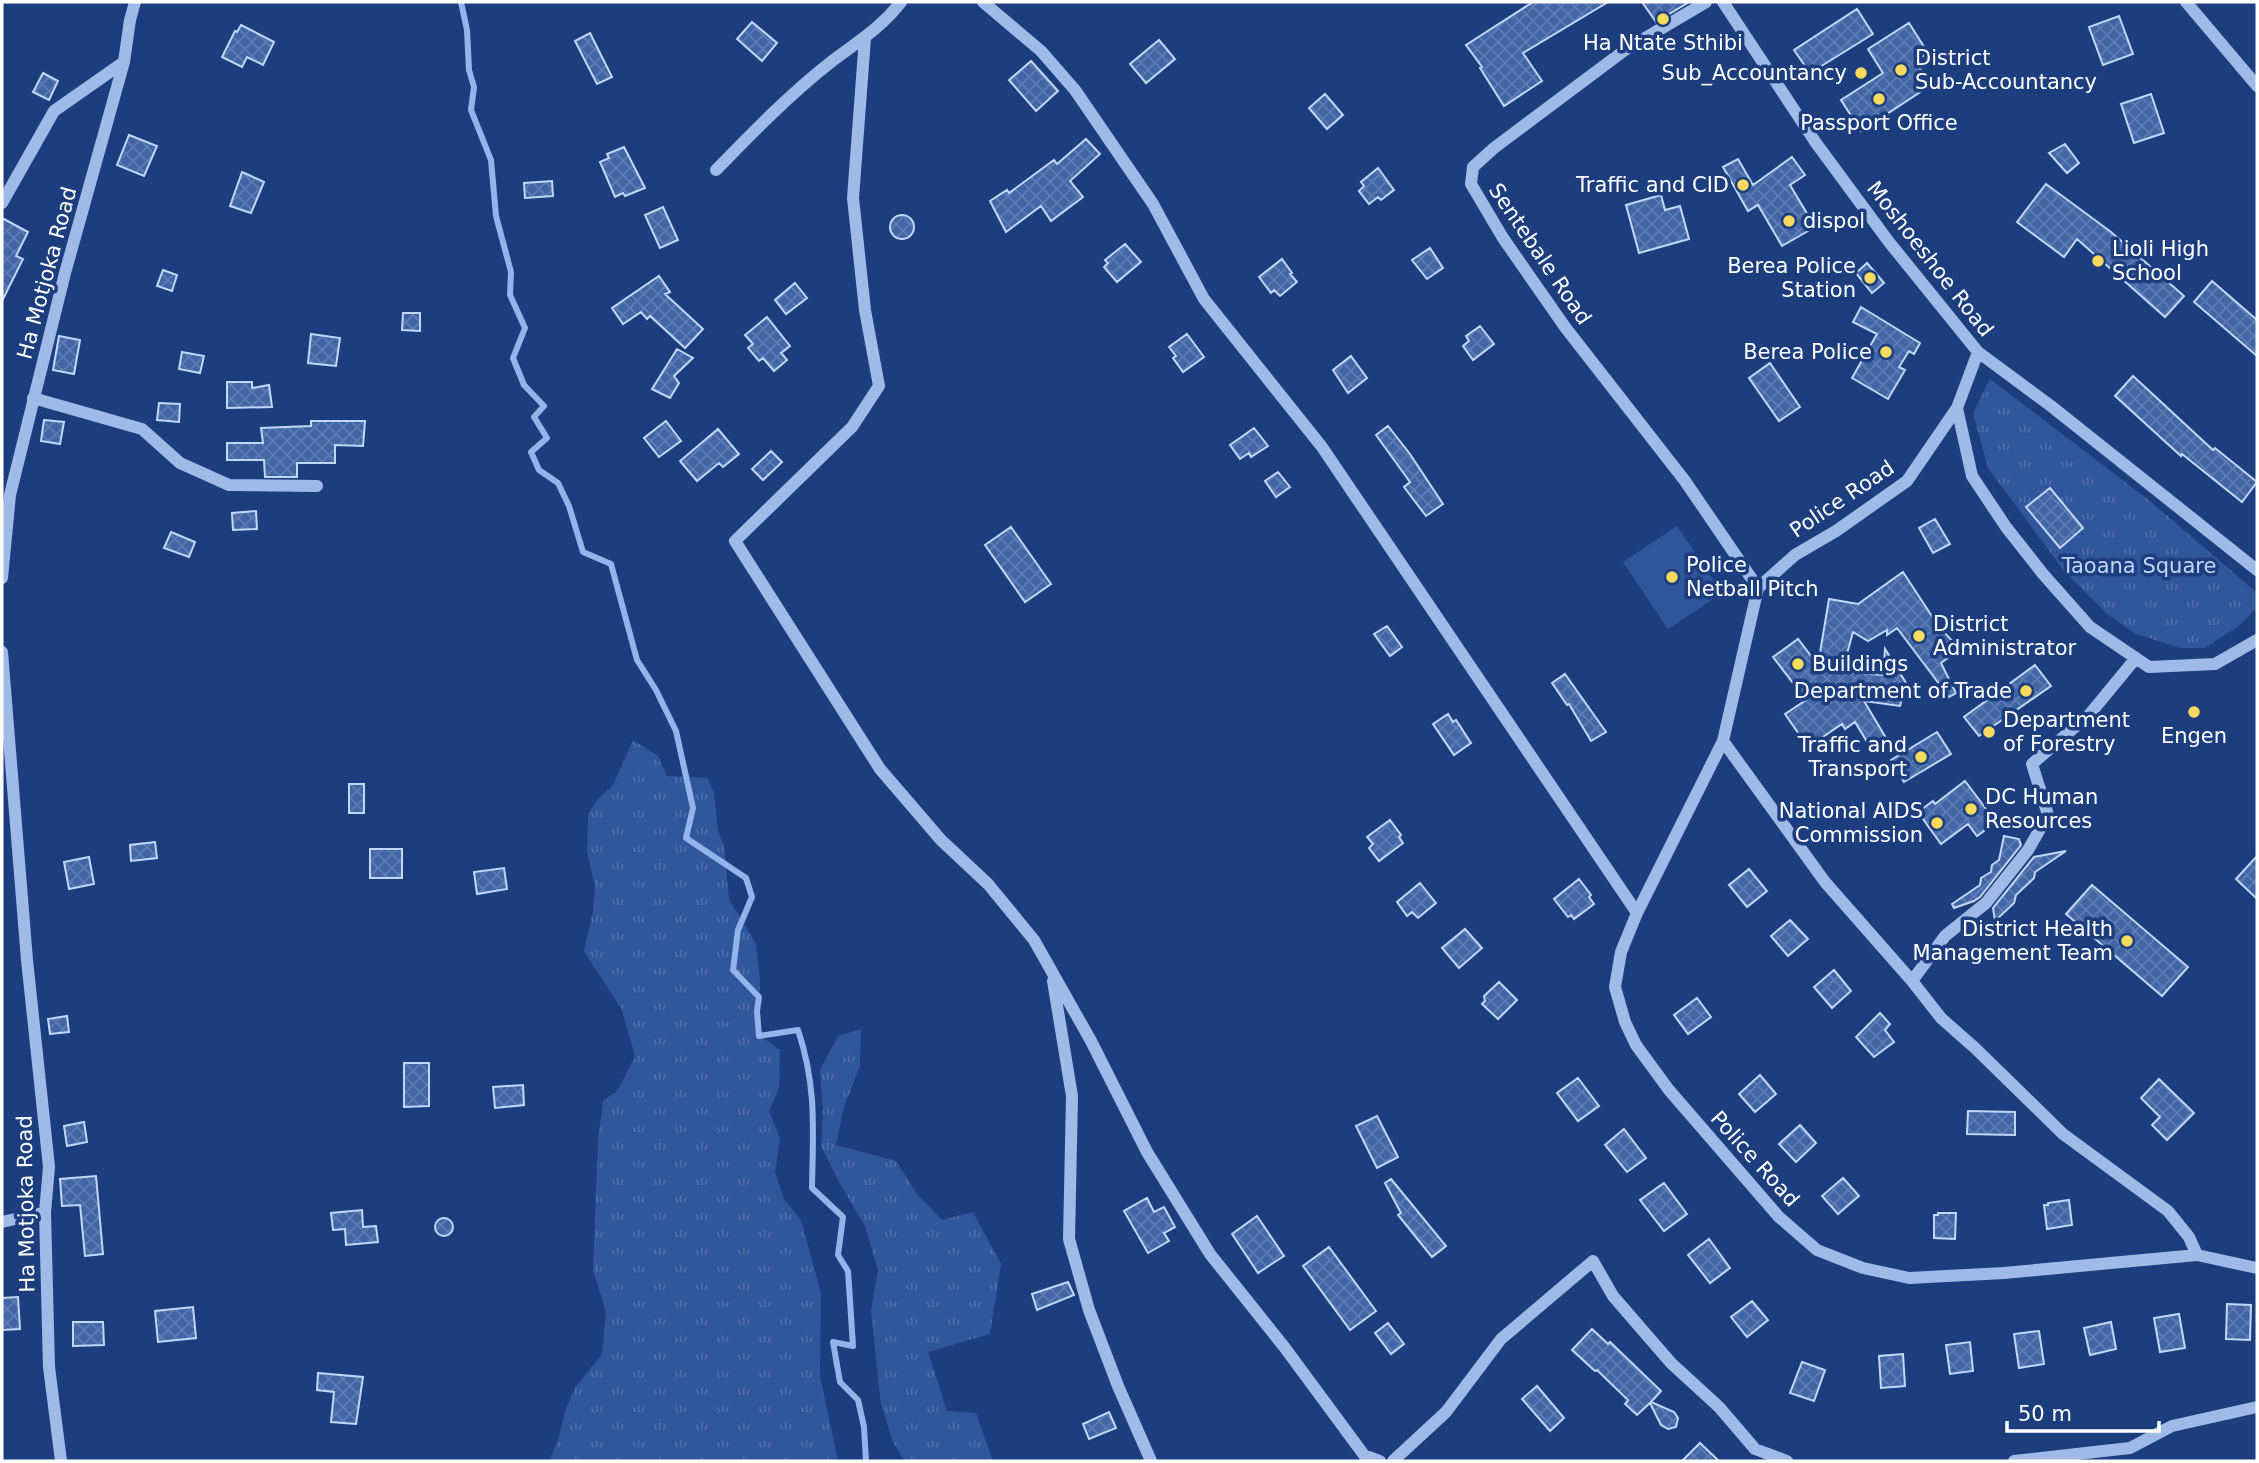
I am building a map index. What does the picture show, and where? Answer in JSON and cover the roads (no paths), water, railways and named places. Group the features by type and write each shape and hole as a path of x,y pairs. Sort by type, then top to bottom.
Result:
{"street":[{"name":"Ha Motjoka Road","path":"2,578 10,495 65,273 124,62 135,2"},
{"path":"716,170 748,137 831,62 888,19 901,2"},
{"path":"983,2 1041,51 1075,90 1153,204 1204,299 1322,447 1637,913"},
{"name":"Sentebale Road","path":"1706,2 1625,50 1494,148 1473,167 1471,184 1503,238 1565,327 1685,481 1758,588"},
{"name":"Moshoeshoe Road","path":"1723,2 1824,154 1889,242 1978,352 2051,406 2257,570"},
{"path":"2186,2 2257,86"},
{"path":"865,38 853,198 865,310 879,386 852,427 735,541 880,769 941,840 988,884 1034,940 1091,1041 1147,1152 1210,1254 1285,1348 1364,1455 1380,1461"},
{"path":"2,203 54,111 124,62"},
{"name":"Police Road","path":"1978,352 1958,408 1907,481 1836,531 1795,555 1758,588 1723,741 1620,952 1615,987 1625,1022 1636,1045 1669,1090 1779,1217 1816,1250 1863,1268 1909,1278 2004,1273 2197,1255 2257,1268"},
{"path":"33,398 142,429 180,463 229,485 317,486"},
{"path":"1958,408 1972,476 2043,575 2090,627 2149,667 2214,664 2257,640"},
{"name":"Ha Motjoka Road","path":"2,652 27,960 49,1167 45,1212 50,1367 61,1461"},
{"path":"1912,981 1945,936 1986,903 2028,850 2048,815 2032,764 2088,715 2136,658"},
{"path":"1723,741 1825,882 1941,1018 2063,1134 2168,1211 2189,1237 2197,1255"},
{"path":"1051,970 1072,1096 1069,1239 1089,1310 1151,1461"},
{"path":"2,1222 45,1212"},
{"path":"1393,1461 1446,1412 1501,1339 1593,1261 1613,1296 1671,1363 1719,1407 1755,1449 1787,1461"},
{"path":"2014,1461 2129,1455 2172,1426 2257,1408"}],"waterway":[{"path":"461,2 467,30 469,70 474,87 471,110 491,160 496,216 511,272 510,295 525,328 513,358 524,385 544,406 534,417 547,438 531,452 539,470 558,483 569,506 583,552 611,564 637,660 656,690 676,731 693,808 686,838 746,878 752,897 738,930 733,970 759,997 759,1036 798,1030 811,1090 812,1188 843,1217 838,1255 848,1271 853,1346 833,1342 840,1382 858,1400 864,1427 866,1461"}],"place":[{"name":"Ha Ntate Sthibi","path":"1663,19"},
{"name":"District Sub-Accountancy","path":"1901,70"},
{"name":"Sub_Accountancy","path":"1861,73"},
{"name":"Passport Office","path":"1879,99"},
{"name":"Traffic and CID","path":"1743,185"},
{"name":"dispol","path":"1789,221"},
{"name":"Lioli High School","path":"2098,261"},
{"name":"Berea Police Station","path":"1870,278"},
{"name":"Berea Police","path":"1886,352"},
{"name":"Police Netball Pitch","path":"1672,577"},
{"name":"District Administrator","path":"1919,636"},
{"name":"Buildings","path":"1798,664"},
{"name":"Department of Trade","path":"2026,691"},
{"name":"Engen","path":"2194,712"},
{"name":"Department of Forestry","path":"1989,732"},
{"name":"Traffic and Transport","path":"1921,757"},
{"name":"DC Human Resources","path":"1971,809"},
{"name":"National AIDS Commission","path":"1937,823"},
{"name":"District Health Management Team","path":"2127,941"}],"park label":[{"name":"Taoana Square","path":"2139,566"}]}
